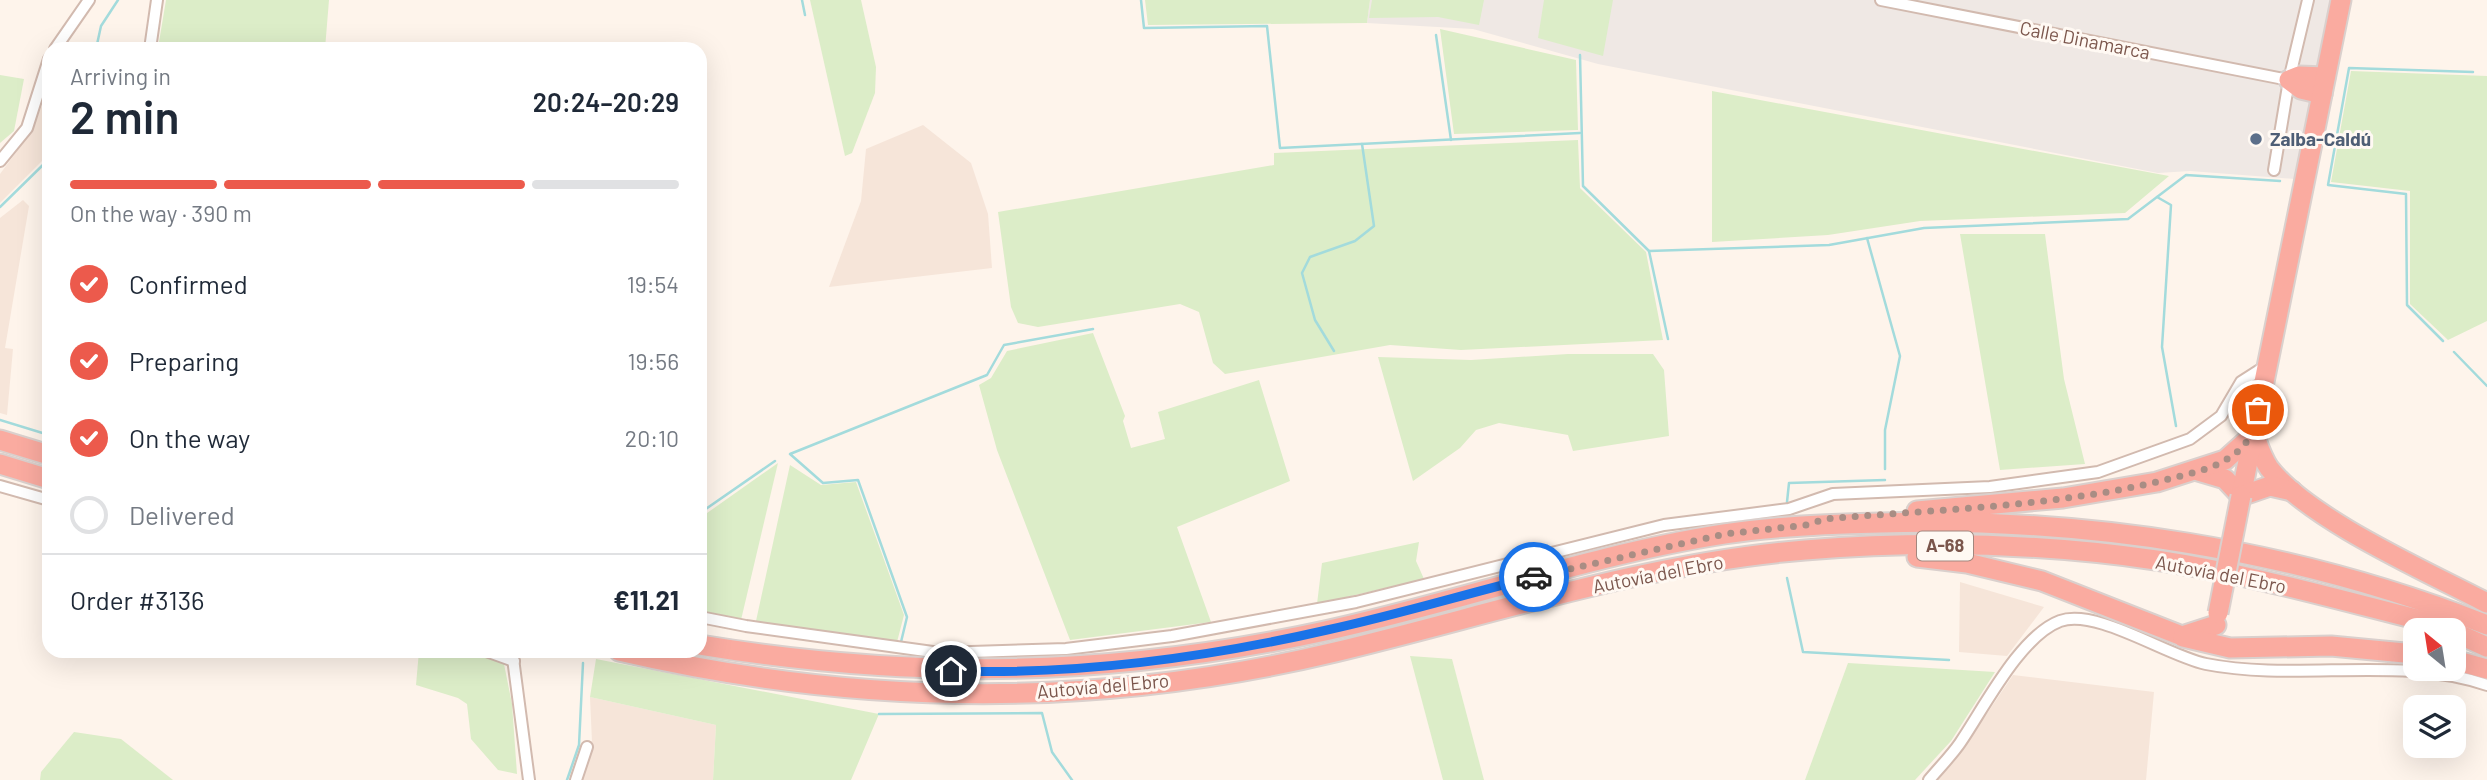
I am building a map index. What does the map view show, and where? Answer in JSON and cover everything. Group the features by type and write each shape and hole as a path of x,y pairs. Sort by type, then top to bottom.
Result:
{"highway":[{"path":"2210,654 2341,0"},
{"path":"2289,80 2300,76 2323,86"},
{"path":"1806,525 1825,519 2110,492 2198,471 2234,454 2253,434"},
{"path":"2253,434 2271,470 2293,491 2351,529 2487,603"},
{"path":"0,440 42,453"},
{"path":"0,464 42,478"},
{"path":"2198,471 2225,479 2241,496"},
{"path":"2241,496 2270,486 2293,491"},
{"name":"Autovía del Ebro","path":"707,646 784,659 878,668 975,671 1119,664 1222,651 1328,630 1646,550 1725,534 1806,525 1979,523 2163,539 2250,554 2364,584 2487,625"},
{"name":"Autovía del Ebro","path":"655,658 774,682 874,691 974,696 1123,687 1222,674 1332,653 1651,572 1783,553 1912,545 2042,549 2153,560 2242,576 2411,618"},
{"path":"1783,553 1919,557 2000,569 2042,581 2182,636 2210,654 2243,648 2331,646 2403,653"},
{"path":"2182,636 2217,619"},
{"path":"2217,619 2243,648"},
{"name":"Autovía del Ebro","path":"2466,638 2487,647"},
{"path":"2466,663 2487,669"}],"street":[{"path":"60,42 89,0"},
{"path":"151,42 157,0"},
{"name":"Calle Dinamarca","path":"1881,0 2289,80"},
{"path":"2274,170 2289,80 2308,0"},
{"path":"0,161 27,128 42,81"},
{"path":"707,618 940,653 1066,649 1172,636 1356,603 1664,524 1789,509 1833,494 1990,487 2098,472 2190,439 2221,416 2241,382 2267,365"},
{"path":"0,486 42,498"},
{"path":"1929,780 1958,746 2010,668 2033,640 2059,622 2075,618 2100,622 2210,654 2241,670 2409,673 2473,680 2487,685"},
{"path":"513,658 529,780"},
{"path":"576,780 587,747"}],"shaded area":[{"path":"1370,0 2334,0 2295,179 2190,171 2158,173 1598,64 1473,29 1367,23"},
{"path":"42,105 42,161 0,203 0,174 32,131"},
{"path":"923,125 971,163 988,214 992,268 829,287 861,201 866,149"},
{"path":"23,200 29,206 5,348 13,349 7,415 0,413 0,218"},
{"path":"1960,582 2044,607 2007,656 1959,652"},
{"path":"2013,675 2154,692 2146,780 1938,780 1957,758"},
{"path":"590,697 716,725 713,780 580,780 592,742"}],"green space":[{"path":"166,0 329,0 326,42 159,42"},
{"path":"810,0 861,0 876,67 875,93 852,153 845,156"},
{"path":"1145,0 1370,0 1367,23 1148,25"},
{"path":"1372,0 1484,0 1479,25 1438,17 1369,18"},
{"path":"1544,0 1613,0 1603,56 1538,38"},
{"path":"1440,29 1576,60 1578,130 1454,134"},
{"path":"2351,71 2487,76 2487,321 2448,340 2410,304 2410,191 2331,182"},
{"path":"0,75 24,79 14,131 0,143"},
{"path":"1712,91 2169,176 2125,213 1920,221 1828,235 1712,242"},
{"path":"1578,140 1580,188 1646,252 1663,340 1461,350 1390,345 1225,374 1213,363 1199,312 1180,304 1038,327 1018,323 1011,307 998,212 1274,165 1274,153"},
{"path":"1960,234 2045,234 2064,379 2085,464 2000,470"},
{"path":"1093,333 1125,416 1123,421 1131,448 1165,439 1158,412 1259,380 1290,481 1177,527 1211,622 1070,640 997,450 979,385 991,378 1007,351"},
{"path":"1568,354 1653,354 1664,370 1669,436 1573,451 1568,435 1499,423 1476,430 1460,448 1413,481 1378,357 1471,360"},
{"path":"778,463 741,620 707,613 707,513"},
{"path":"790,465 821,485 856,482 904,615 897,642 756,621"},
{"path":"1419,542 1416,561 1424,579 1317,604 1322,563"},
{"path":"1410,656 1452,659 1484,780 1443,780"},
{"path":"418,658 487,658 504,664 512,704 517,774 498,770 471,739 467,704 458,698 416,685"},
{"path":"596,659 879,714 851,780 713,780 716,725 590,697"},
{"path":"1848,663 1995,672 1951,741 1915,780 1805,780"},
{"path":"74,732 121,739 173,780 40,780 41,772"}],"waterway":[{"path":"98,42 101,26 118,0"},
{"path":"802,0 805,15"},
{"path":"1141,0 1144,28 1267,26 1280,148 1580,133"},
{"path":"1436,35 1451,140"},
{"path":"1580,55 1583,186 1649,251 1829,245 1924,228 2128,219 2186,175 2280,181"},
{"path":"2443,341 2407,305 2406,194 2328,185 2349,68 2473,72"},
{"path":"1334,351 1315,320 1302,273 1310,257 1355,241 1374,226 1362,144"},
{"path":"0,207 42,166"},
{"path":"2157,197 2171,205 2162,347 2176,426"},
{"path":"1867,238 1900,356 1885,430 1885,469"},
{"path":"1649,251 1668,339"},
{"path":"901,642 907,617 858,480 823,483 790,454 987,375 1004,345 1093,329"},
{"path":"2454,352 2487,386"},
{"path":"0,420 42,433"},
{"path":"707,508 775,461"},
{"path":"1787,502 1789,483 1885,480"},
{"path":"1787,578 1803,652 1949,660"},
{"path":"567,780 579,745 583,663"},
{"path":"879,714 1042,713 1052,752 1072,780"}],"way so far":[{"path":"1534,577 1725,534 1806,525 1825,519 2063,498 2157,482 2210,467 2234,454 2253,434 2258,410"}],"place":[{"name":"Zalba-Caldú","path":"2256,139"}],"route":[{"path":"951,671 1119,664 1222,651 1328,630 1534,577"}]}
